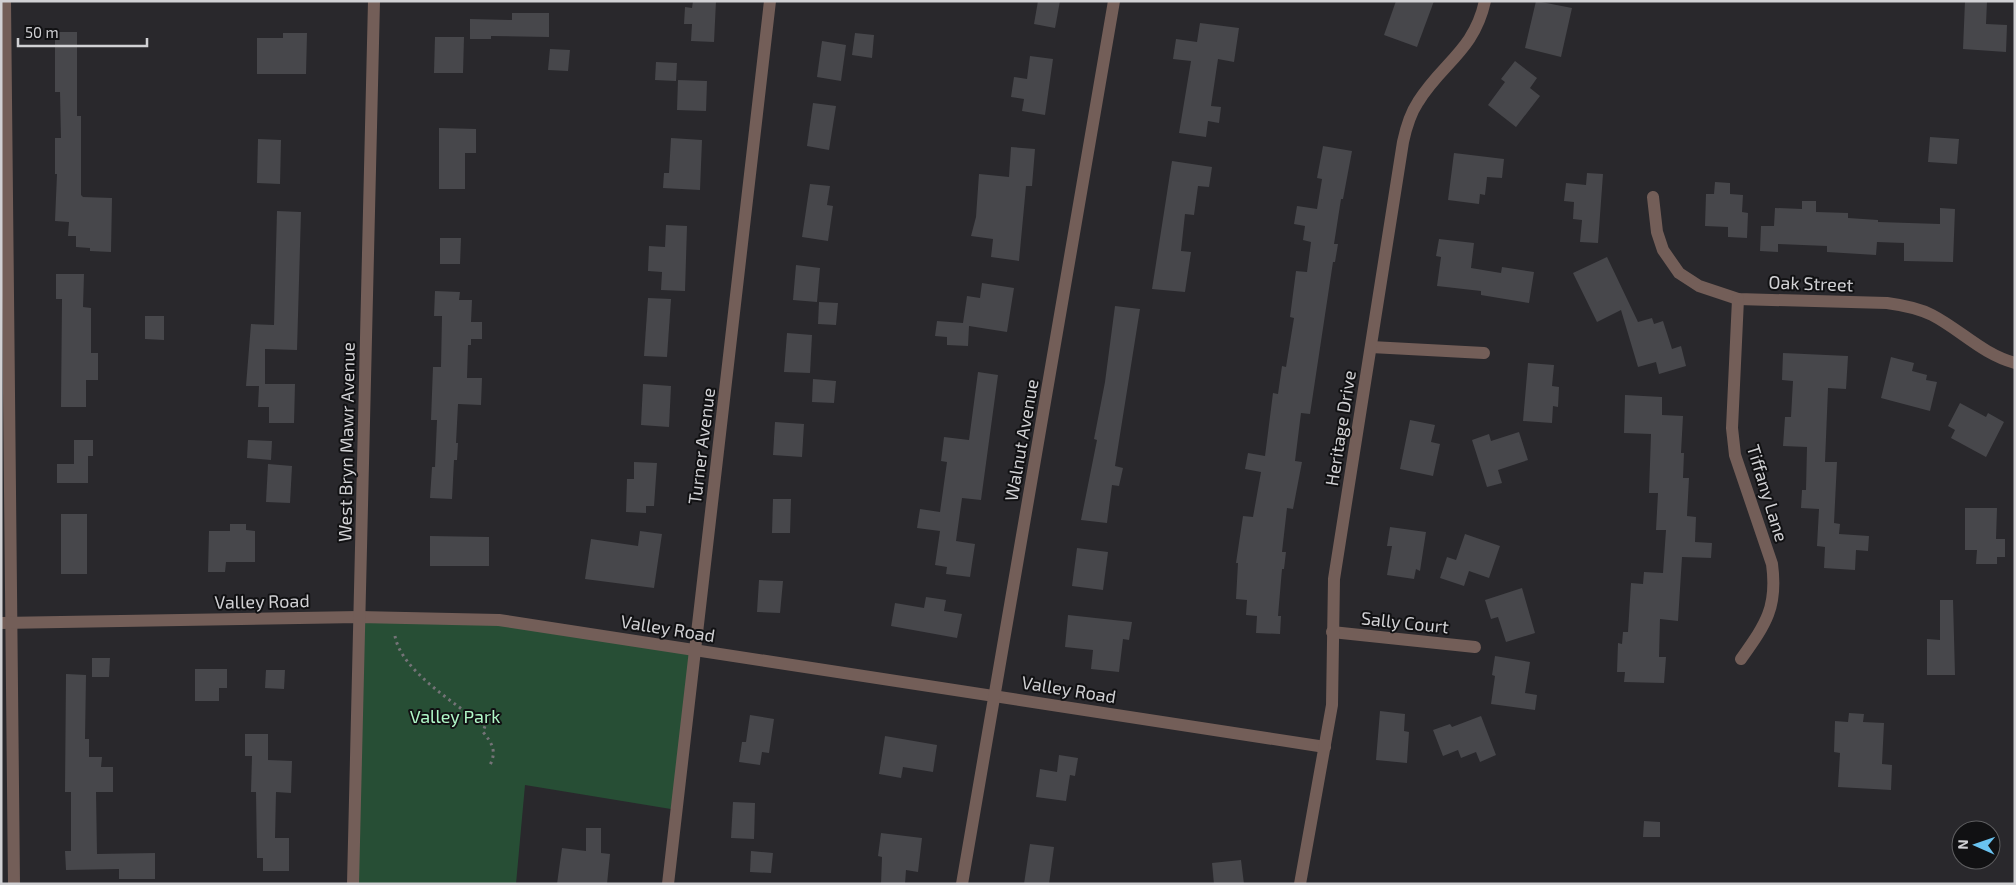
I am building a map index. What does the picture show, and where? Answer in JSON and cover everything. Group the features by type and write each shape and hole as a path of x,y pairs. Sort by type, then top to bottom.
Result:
{"street":[{"path":"5,1 6,623 14,884"},
{"name":"West Bryn Mawr Avenue","path":"353,884 374,1"},
{"name":"Walnut Avenue","path":"962,884 1114,1"},
{"name":"Heritage Drive","path":"1300,884 1332,705 1334,579 1406,130 1418,102 1469,42 1481,19 1485,1"},
{"name":"Turner Avenue","path":"668,884 769,6"},
{"name":"Oak Street","path":"1653,197 1657,232 1663,250 1679,273 1700,286 1738,299 1887,303 1906,306 1931,314 1999,359 2015,363"},
{"name":"Tiffany Lane","path":"1738,299 1732,428 1735,455 1772,564 1775,582 1765,626 1741,659"},
{"path":"1371,347 1484,352"},
{"name":"Valley Road","path":"6,623 359,617 499,620 1324,746"},
{"name":"Sally Court","path":"1332,632 1475,647"}],"path":[{"path":"395,636 401,655 426,682 485,726 483,732 493,745 493,758 490,765"}],"green space":[{"name":"Valley Park","path":"359,617 499,620 695,650 677,810 525,785 516,884 353,884"}],"building":[{"path":"693,1 716,1 714,42 691,41 692,24 684,24 685,7 692,8"},
{"path":"1038,1 1060,1 1055,28 1034,24"},
{"path":"1396,1 1434,1 1417,47 1384,35"},
{"path":"1536,1 1572,8 1561,57 1525,48"},
{"path":"1965,1 1987,1 1986,24 2007,25 2006,52 1963,49"},
{"path":"512,13 549,13 549,37 491,36 491,39 470,39 470,19 512,20"},
{"path":"1200,23 1239,28 1234,62 1218,59 1211,106 1221,107 1219,123 1208,121 1206,137 1179,133 1191,61 1173,59 1176,39 1197,42"},
{"path":"55,32 77,32 77,116 81,116 81,195 83,197 112,198 111,252 90,251 90,248 76,247 76,236 68,236 69,222 55,221 57,174 55,174 55,138 61,138 60,92 55,92"},
{"path":"283,33 307,33 306,74 257,74 257,38 283,38"},
{"path":"855,33 874,35 872,58 852,55"},
{"path":"435,37 464,37 463,73 434,73"},
{"path":"822,41 846,45 841,81 817,77"},
{"path":"550,49 570,50 568,71 548,70"},
{"path":"1030,56 1053,59 1045,115 1022,111 1024,99 1011,97 1014,77 1027,79"},
{"path":"1515,61 1537,78 1530,88 1540,96 1516,127 1488,105 1505,82 1501,79"},
{"path":"656,62 677,63 676,81 655,80"},
{"path":"678,80 707,81 706,111 677,110"},
{"path":"813,103 836,106 829,150 807,146"},
{"path":"439,128 476,129 476,153 465,153 465,189 439,189"},
{"path":"1930,137 1959,139 1957,164 1928,162"},
{"path":"671,138 702,140 700,190 663,188 664,173 669,173"},
{"path":"258,139 281,140 280,184 257,183"},
{"path":"1323,146 1352,151 1343,199 1341,199 1334,244 1338,244 1335,262 1333,262 1310,414 1301,413 1295,461 1302,462 1293,509 1287,508 1282,552 1286,552 1284,569 1282,569 1278,616 1281,616 1280,634 1256,633 1257,616 1246,615 1247,600 1236,599 1238,563 1236,563 1243,516 1253,517 1261,472 1245,469 1248,453 1265,456 1273,393 1278,394 1282,366 1286,367 1294,318 1290,317 1296,271 1307,272 1311,242 1303,240 1305,226 1294,224 1297,206 1317,209 1322,179 1317,178"},
{"path":"1011,147 1035,149 1032,186 1026,186 1019,261 991,257 993,239 971,236 976,217 979,174 1009,177"},
{"path":"1454,153 1504,159 1502,178 1487,177 1485,195 1480,194 1479,204 1448,200"},
{"path":"1172,161 1212,167 1209,187 1198,186 1194,215 1185,214 1181,251 1191,252 1185,292 1152,289"},
{"path":"1587,173 1603,174 1598,243 1580,242 1582,220 1573,219 1574,202 1564,201 1566,183 1586,185"},
{"path":"1715,182 1730,183 1730,194 1743,195 1742,212 1748,213 1747,238 1728,237 1728,227 1705,226 1706,194 1714,194"},
{"path":"810,184 830,186 827,205 833,206 828,241 802,237"},
{"path":"1802,201 1816,201 1816,212 1848,213 1848,218 1878,220 1878,222 1940,224 1940,208 1955,209 1953,262 1904,261 1904,243 1877,242 1876,255 1827,252 1827,246 1778,244 1778,252 1760,251 1761,226 1774,226 1775,208 1802,209"},
{"path":"277,211 301,212 297,350 265,349 265,384 295,384 294,423 269,423 269,407 258,407 259,386 246,386 251,324 274,325"},
{"path":"666,225 687,226 685,291 661,290 662,272 648,271 649,246 665,247"},
{"path":"440,238 461,238 460,264 440,264"},
{"path":"1439,239 1474,243 1471,268 1501,273 1502,267 1534,272 1529,303 1481,295 1481,291 1437,286 1441,257 1436,256"},
{"path":"1607,257 1638,322 1652,318 1654,324 1663,321 1672,349 1681,346 1686,366 1659,374 1656,362 1638,367 1621,310 1597,322 1573,273"},
{"path":"796,265 820,268 817,302 793,300"},
{"path":"56,274 84,274 83,307 91,308 91,353 98,353 98,380 86,380 86,407 61,407 62,299 56,299"},
{"path":"982,283 1014,288 1007,332 969,326 968,346 947,345 947,337 935,336 937,321 963,323 967,296 980,298"},
{"path":"435,291 460,292 459,300 472,300 471,322 482,322 482,339 471,339 471,345 468,345 467,378 482,378 481,405 458,404 457,460 454,460 452,499 430,498 432,467 435,467 437,420 431,420 433,367 441,367 442,316 434,316"},
{"path":"648,298 671,299 667,357 644,356"},
{"path":"819,302 838,303 836,325 818,324"},
{"path":"1115,306 1140,309 1115,466 1123,468 1119,486 1112,485 1107,523 1081,520 1097,440 1094,439 1105,382"},
{"path":"145,316 164,316 164,340 145,339"},
{"path":"787,333 812,335 810,373 784,372"},
{"path":"1783,353 1848,356 1846,389 1828,388 1825,462 1837,462 1834,523 1840,524 1839,534 1869,536 1868,551 1856,550 1855,570 1824,568 1825,547 1817,546 1819,509 1801,508 1802,490 1806,490 1807,447 1783,446 1785,417 1791,417 1793,381 1782,380"},
{"path":"1891,357 1914,363 1912,371 1927,375 1926,380 1937,382 1930,411 1881,398"},
{"path":"1528,363 1554,365 1552,386 1559,387 1558,407 1553,406 1552,423 1523,421"},
{"path":"978,372 998,375 981,500 962,498 956,541 975,544 970,577 946,574 947,567 935,565 940,531 917,528 920,509 940,512 947,462 941,461 944,437 969,440"},
{"path":"813,379 836,381 834,403 812,402"},
{"path":"643,384 671,386 669,427 641,425"},
{"path":"1625,395 1662,397 1662,415 1683,416 1681,453 1684,453 1683,478 1689,478 1687,516 1696,517 1695,542 1712,543 1711,558 1682,557 1678,621 1660,619 1659,657 1666,657 1664,683 1624,682 1625,672 1617,672 1618,643 1622,644 1623,632 1628,632 1631,583 1643,584 1644,572 1663,573 1666,530 1656,530 1658,493 1649,493 1651,434 1624,433"},
{"path":"1960,403 1986,417 1988,413 2004,422 1986,457 1951,438 1955,430 1948,426"},
{"path":"1410,420 1435,425 1431,442 1440,444 1433,476 1400,469"},
{"path":"775,422 804,424 802,457 773,455"},
{"path":"1519,432 1528,460 1498,470 1502,483 1487,487 1472,440 1489,434 1491,441"},
{"path":"74,440 93,440 93,456 88,456 88,483 57,483 57,464 74,464"},
{"path":"248,440 272,441 271,460 247,458"},
{"path":"634,462 657,463 654,506 646,506 646,513 626,512 627,479 634,479"},
{"path":"268,464 292,466 290,503 266,502"},
{"path":"773,499 791,499 790,533 772,533"},
{"path":"1965,508 1997,508 1996,539 2005,539 2005,557 1997,557 1997,564 1976,564 1977,550 1965,550"},
{"path":"61,514 87,514 87,574 61,574"},
{"path":"230,524 246,524 246,530 255,531 255,562 226,562 225,572 208,572 209,531 230,531"},
{"path":"1390,527 1426,532 1420,571 1416,569 1414,579 1387,575 1392,546 1387,546"},
{"path":"640,531 662,534 654,588 585,579 591,539 638,546"},
{"path":"1465,534 1500,546 1489,578 1469,571 1464,586 1440,578 1447,557 1456,560"},
{"path":"430,536 489,537 489,566 430,566"},
{"path":"1077,548 1108,552 1103,590 1072,586"},
{"path":"759,580 783,581 780,613 757,612"},
{"path":"1522,588 1535,633 1506,642 1498,617 1491,619 1485,600"},
{"path":"926,597 946,600 944,611 962,614 957,638 891,626 895,603 924,608"},
{"path":"1940,600 1953,600 1955,675 1927,675 1927,639 1940,640"},
{"path":"1068,615 1132,622 1129,640 1123,639 1119,672 1091,669 1093,650 1065,647"},
{"path":"1495,656 1530,662 1525,693 1537,695 1535,710 1491,704 1495,676 1492,675"},
{"path":"92,658 110,658 109,677 92,677"},
{"path":"195,669 227,669 227,688 219,688 219,701 195,701"},
{"path":"266,670 285,670 284,689 265,688"},
{"path":"66,674 86,675 85,739 89,739 89,757 102,757 101,767 113,767 113,792 96,792 97,854 155,853 155,879 119,879 119,869 66,870 65,851 71,851 71,792 65,792"},
{"path":"1380,711 1405,714 1404,731 1409,732 1407,763 1376,760"},
{"path":"1849,713 1864,714 1863,722 1884,723 1882,764 1892,765 1891,790 1838,787 1840,753 1834,752 1835,721 1848,722"},
{"path":"750,715 774,719 769,753 762,752 760,765 739,762 742,742 746,742"},
{"path":"1481,716 1496,755 1480,762 1476,752 1461,758 1458,750 1443,756 1433,730 1450,724 1452,727"},
{"path":"245,734 268,734 268,760 292,761 291,793 276,792 275,838 289,838 289,871 263,871 263,858 257,858 256,792 251,792 252,756 245,756"},
{"path":"885,736 937,745 933,772 903,767 901,778 879,774"},
{"path":"1059,755 1078,758 1075,776 1070,775 1066,801 1036,797 1040,769 1057,772"},
{"path":"733,802 755,803 754,839 731,838"},
{"path":"1644,821 1660,822 1660,837 1643,837"},
{"path":"586,828 601,828 601,853 610,854 607,884 557,884 562,848 586,851"},
{"path":"881,833 922,838 918,872 906,870 905,884 881,884 882,857 878,856"},
{"path":"1030,844 1054,847 1049,884 1024,884"},
{"path":"751,851 773,853 771,873 750,872"},
{"path":"1241,860 1244,884 1214,884 1212,863"}]}
